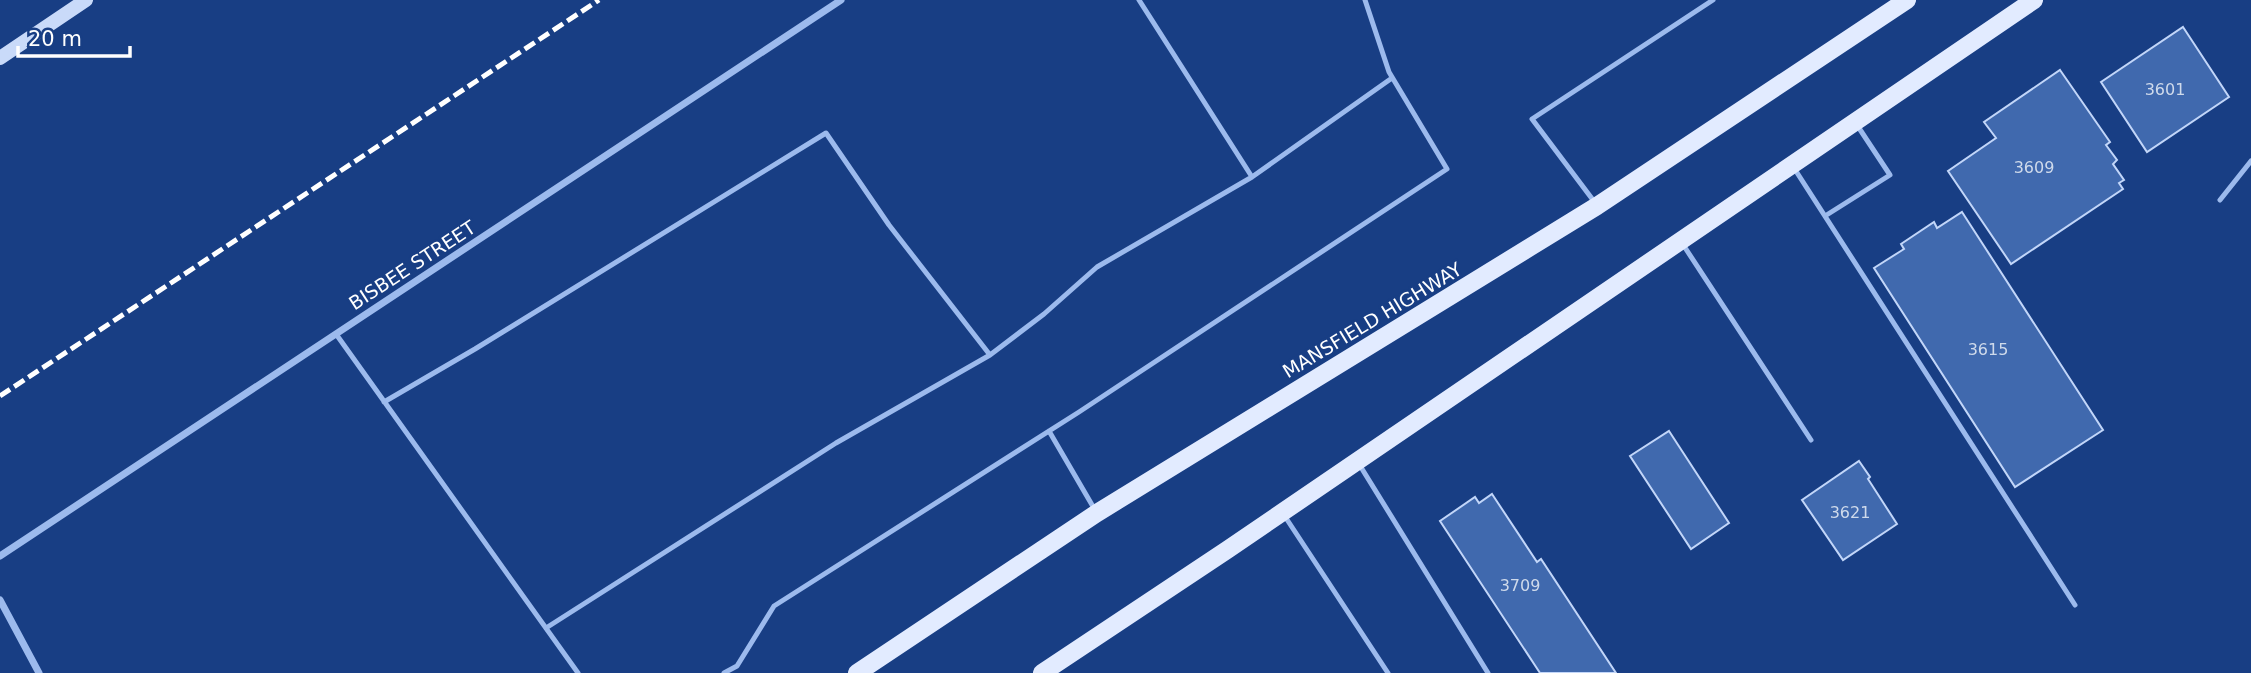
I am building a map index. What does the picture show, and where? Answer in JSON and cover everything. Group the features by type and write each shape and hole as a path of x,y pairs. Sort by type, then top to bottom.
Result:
{"main road":[{"path":"1042,673 1283,513 2034,0"},
{"name":"MANSFIELD HIGHWAY","path":"857,673 1097,513 1597,206 1896,5"}],"street":[{"path":"0,58 86,0"},
{"name":"BISBEE STREET","path":"0,556 841,0"},
{"path":"0,600 39,673"}],"lane":[{"path":"1139,0 1252,177"},
{"path":"724,673 737,666 774,606 1049,431 1447,169 1392,78 1365,0"},
{"path":"1597,206 1532,119 1713,0"},
{"path":"547,628 836,443 990,355 1044,314 1097,267 1252,177 1392,78"},
{"path":"1825,216 1891,175 1855,122"},
{"path":"384,402 475,349 825,133 889,225 990,355"},
{"path":"2220,200 2251,161"},
{"path":"1793,165 2075,605"},
{"path":"1681,240 1811,440"},
{"path":"336,334 578,673"},
{"path":"1049,431 1097,513"},
{"path":"1358,461 1488,673"},
{"path":"1283,513 1388,673"}],"building":[{"path":"2183,27 2229,97 2147,152 2101,82"},
{"path":"2060,70 2110,142 2106,145 2117,160 2113,164 2124,180 2119,183 2123,189 2011,264 1948,171 1996,138 1984,122"},
{"path":"1962,212 2103,430 2015,487 1874,268 1904,249 1901,244 1934,222 1937,228"},
{"path":"1669,431 1729,523 1691,549 1630,456"},
{"path":"1859,461 1897,524 1843,560 1802,500"},
{"path":"1492,494 1537,562 1541,559 1616,673 1540,673 1440,521 1475,497 1479,503"}],"railway":[{"path":"0,396 599,0"}]}
